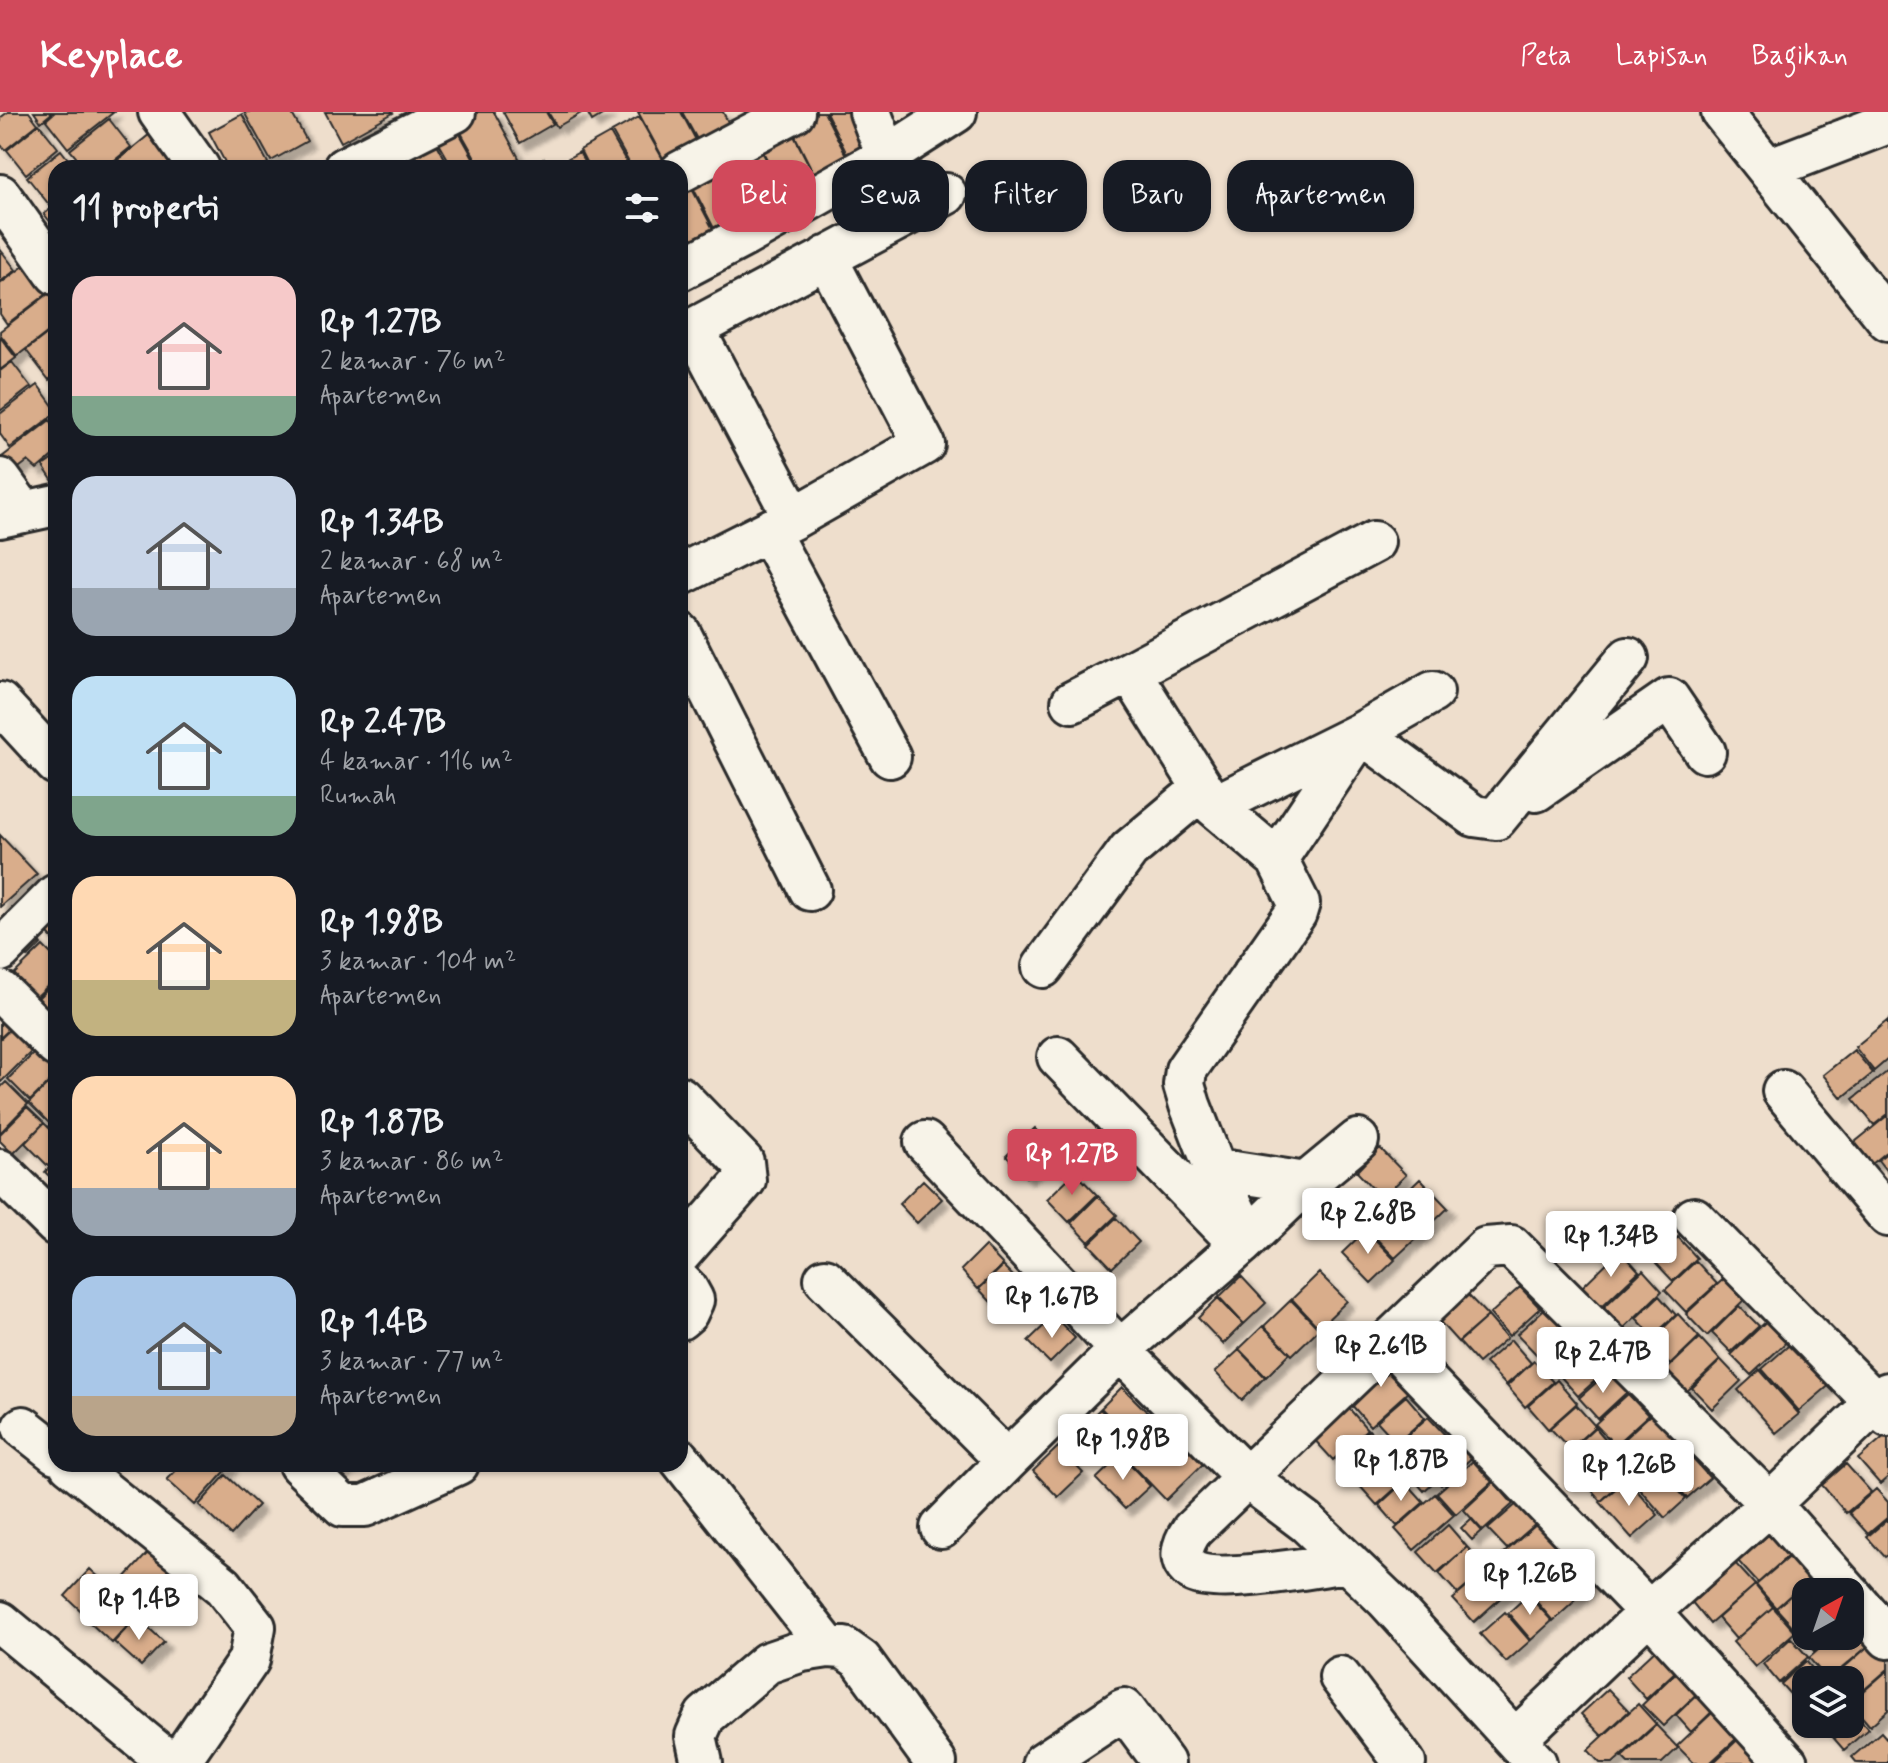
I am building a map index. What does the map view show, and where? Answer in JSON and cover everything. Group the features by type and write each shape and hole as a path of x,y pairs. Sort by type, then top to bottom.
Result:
{"street":[{"path":"159,112 193,160"},
{"path":"360,160 455,112"},
{"path":"688,168 794,112"},
{"path":"870,112 887,156"},
{"path":"688,266 887,156 956,112"},
{"path":"1722,112 1768,169 1874,279 1888,320"},
{"path":"1768,169 1888,123"},
{"path":"0,195 48,263"},
{"path":"688,331 874,232"},
{"path":"688,571 781,524 924,444 826,257"},
{"path":"688,334 890,757"},
{"path":"0,479 27,511"},
{"path":"1072,702 1374,542"},
{"path":"688,649 810,890"},
{"path":"1496,819 1628,658"},
{"path":"1130,672 1208,797 1277,859 1299,903 1296,913 1186,1070 1184,1085 1245,1241"},
{"path":"1043,967 1129,850 1208,797 1361,733 1433,692"},
{"path":"1361,733 1474,816 1496,819 1669,699 1705,752"},
{"path":"0,703 48,755"},
{"path":"1277,859 1361,733"},
{"path":"0,951 48,903"},
{"path":"0,991 48,1038"},
{"path":"1058,1057 1245,1241"},
{"path":"1783,1091 1888,1216"},
{"path":"688,1105 743,1162 745,1180 688,1245"},
{"path":"1203,1136 1306,1183"},
{"path":"941,1528 1120,1350 1358,1140"},
{"path":"925,1142 1120,1350 1247,1478 1307,1523 1386,1599 1526,1751 1649,1612 1884,1404 1694,1218"},
{"path":"0,1170 48,1217"},
{"path":"1348,1562 1232,1577 1194,1572 1184,1563 1182,1552 1192,1530 1486,1248 1511,1246 1770,1504 1836,1578"},
{"path":"825,1279 1007,1461"},
{"path":"688,1291 693,1300 688,1311"},
{"path":"1389,1342 1649,1612 1787,1763"},
{"path":"23,1427 48,1447"},
{"path":"688,1469 828,1647"},
{"path":"80,1472 223,1586 255,1627 249,1660 178,1763"},
{"path":"307,1472 343,1506 365,1506 440,1472"},
{"path":"1864,1610 1888,1638"},
{"path":"0,1622 170,1763"},
{"path":"702,1763 696,1736 705,1716 767,1663 802,1651 828,1647 844,1648 861,1660 936,1763"},
{"path":"1340,1677 1405,1763"},
{"path":"1043,1763 1124,1709 1164,1763"}],"building":[{"path":"8,112 29,112 38,124 5,150 0,144 0,118"},
{"path":"34,112 53,112 41,122"},
{"path":"55,112 114,112 68,148 46,120"},
{"path":"244,112 291,112 307,141 270,160"},
{"path":"325,112 392,112 393,113 341,142"},
{"path":"474,112 494,112 519,158 476,160 455,122"},
{"path":"503,112 546,112 553,124 520,143"},
{"path":"548,112 583,112 557,127"},
{"path":"587,112 607,112 592,121"},
{"path":"638,112 681,112 697,142 664,160"},
{"path":"682,112 723,112 729,124 698,141"},
{"path":"804,112 824,112 848,160 832,160 832,175 818,182 816,160 807,160 787,120"},
{"path":"826,112 865,112 878,139 847,154"},
{"path":"242,114 266,160 224,160 209,132"},
{"path":"639,117 663,160 628,160 612,132"},
{"path":"109,119 131,147 115,160 78,160 70,150"},
{"path":"787,122 806,160 767,160 756,138"},
{"path":"39,124 58,148 26,174 7,150"},
{"path":"456,127 475,160 448,160 436,138"},
{"path":"430,131 446,160 403,160 397,149"},
{"path":"610,133 625,160 585,160 580,150"},
{"path":"150,134 171,160 118,160"},
{"path":"755,138 767,160 723,160 721,156"},
{"path":"61,150 69,160 48,160"},
{"path":"579,152 584,160 565,160"},
{"path":"48,160 48,203 27,177"},
{"path":"712,164 712,224 688,178"},
{"path":"689,183 716,235 692,247 688,239"},
{"path":"0,249 16,270 0,282"},
{"path":"33,259 48,279 48,293 7,324 0,314 0,284"},
{"path":"48,294 48,332 17,356 0,331"},
{"path":"48,333 48,379 26,350"},
{"path":"0,337 16,358 0,370"},
{"path":"12,362 31,387 0,411 0,371"},
{"path":"38,385 48,399 48,419 10,448 0,434 0,414"},
{"path":"48,422 48,460 37,469 28,461 12,473 2,457"},
{"path":"0,835 37,874 0,907"},
{"path":"48,911 48,934 36,922"},
{"path":"32,934 41,944 28,957 19,948"},
{"path":"43,946 48,951 48,986 33,1000 11,977"},
{"path":"48,988 48,1015 35,1001"},
{"path":"0,1008 15,1024 0,1038"},
{"path":"1888,1020 1888,1059 1874,1071 1855,1047"},
{"path":"18,1022 39,1044 0,1083 0,1039"},
{"path":"46,1041 48,1043 48,1083 30,1101 8,1079"},
{"path":"1854,1050 1873,1073 1842,1098 1823,1075"},
{"path":"1888,1071 1888,1114 1874,1125 1853,1099"},
{"path":"6,1082 28,1104 0,1133 0,1088"},
{"path":"48,1084 48,1122 29,1103"},
{"path":"27,1107 44,1123 13,1154 0,1141 0,1134"},
{"path":"1888,1115 1888,1151 1872,1164 1855,1142"},
{"path":"44,1123 48,1127 48,1166 25,1143"},
{"path":"1035,1128 1055,1149 1026,1177 1006,1156"},
{"path":"1380,1148 1406,1175 1382,1198 1357,1172"},
{"path":"1888,1152 1888,1173 1878,1160"},
{"path":"1075,1172 1097,1195 1069,1222 1047,1199"},
{"path":"1420,1179 1448,1208 1423,1232 1395,1203"},
{"path":"923,1180 942,1199 917,1223 899,1204"},
{"path":"1098,1196 1117,1215 1089,1242 1071,1223"},
{"path":"1394,1203 1422,1233 1395,1258 1367,1229"},
{"path":"1116,1218 1139,1242 1112,1268 1089,1244"},
{"path":"1366,1230 1395,1260 1371,1283 1342,1253"},
{"path":"1678,1237 1697,1258 1673,1281 1654,1261"},
{"path":"985,1246 1003,1265 978,1289 961,1270"},
{"path":"1620,1250 1639,1271 1601,1307 1582,1287"},
{"path":"1696,1261 1717,1284 1686,1312 1665,1290"},
{"path":"1003,1266 1026,1289 1001,1313 979,1289"},
{"path":"1643,1270 1662,1291 1624,1328 1604,1307"},
{"path":"1732,1271 1752,1292 1707,1336 1686,1314"},
{"path":"1319,1273 1347,1301 1319,1328 1292,1299"},
{"path":"1241,1276 1266,1303 1244,1324 1219,1297"},
{"path":"1520,1287 1540,1308 1509,1336 1490,1314"},
{"path":"1468,1295 1488,1316 1458,1342 1439,1321"},
{"path":"1659,1296 1676,1315 1653,1336 1636,1318"},
{"path":"1218,1298 1243,1324 1223,1344 1198,1318"},
{"path":"1291,1300 1319,1329 1292,1355 1264,1326"},
{"path":"1554,1300 1574,1323 1538,1356 1517,1334"},
{"path":"1739,1306 1759,1326 1731,1352 1712,1333"},
{"path":"1776,1312 1796,1333 1751,1375 1731,1355"},
{"path":"1678,1314 1699,1337 1670,1365 1649,1342"},
{"path":"1054,1316 1075,1338 1050,1363 1028,1341"},
{"path":"1488,1316 1507,1338 1478,1363 1459,1342"},
{"path":"1263,1326 1290,1353 1266,1377 1239,1349"},
{"path":"1570,1329 1588,1349 1557,1377 1539,1357"},
{"path":"1700,1338 1720,1360 1684,1394 1664,1372"},
{"path":"1511,1340 1531,1363 1506,1385 1485,1363"},
{"path":"1795,1340 1832,1383 1799,1411 1762,1369"},
{"path":"1239,1350 1265,1377 1242,1400 1215,1372"},
{"path":"1590,1351 1607,1370 1578,1396 1561,1377"},
{"path":"1393,1353 1419,1382 1370,1426 1344,1396"},
{"path":"1721,1360 1741,1381 1712,1409 1692,1388"},
{"path":"1534,1361 1553,1382 1525,1407 1507,1386"},
{"path":"1760,1370 1799,1414 1776,1433 1738,1390"},
{"path":"1608,1372 1627,1392 1598,1419 1579,1398"},
{"path":"1557,1380 1577,1403 1548,1429 1528,1406"},
{"path":"1122,1387 1150,1415 1128,1436 1101,1408"},
{"path":"1628,1394 1648,1415 1615,1445 1595,1424"},
{"path":"1406,1396 1425,1418 1397,1443 1377,1421"},
{"path":"1663,1403 1685,1427 1636,1471 1615,1447"},
{"path":"1576,1405 1595,1426 1570,1449 1550,1428"},
{"path":"1347,1406 1367,1429 1333,1460 1312,1437"},
{"path":"1100,1409 1128,1437 1107,1458 1079,1429"},
{"path":"1155,1415 1203,1464 1166,1500 1118,1450"},
{"path":"1428,1417 1448,1438 1421,1462 1401,1441"},
{"path":"1464,1425 1484,1447 1441,1485 1421,1464"},
{"path":"1595,1427 1614,1449 1587,1473 1568,1452"},
{"path":"1369,1430 1390,1453 1358,1483 1336,1459"},
{"path":"1888,1433 1888,1477 1880,1484 1858,1459"},
{"path":"1679,1444 1710,1478 1687,1498 1657,1464"},
{"path":"1058,1447 1083,1473 1058,1497 1033,1471"},
{"path":"1611,1453 1630,1474 1601,1501 1582,1479"},
{"path":"1121,1455 1150,1486 1125,1509 1096,1479"},
{"path":"1385,1459 1405,1480 1377,1505 1358,1484"},
{"path":"1473,1461 1492,1482 1456,1514 1437,1493"},
{"path":"1846,1464 1871,1492 1846,1513 1822,1485"},
{"path":"1420,1465 1435,1481 1424,1491 1410,1475"},
{"path":"1659,1468 1686,1499 1665,1518 1638,1487"},
{"path":"174,1472 225,1472 195,1505 167,1480"},
{"path":"226,1475 258,1505 231,1535 199,1505"},
{"path":"1627,1479 1658,1515 1632,1538 1600,1502"},
{"path":"1405,1481 1424,1502 1397,1526 1379,1505"},
{"path":"1494,1482 1513,1504 1483,1531 1464,1510"},
{"path":"1876,1489 1888,1502 1888,1517 1868,1534 1849,1513"},
{"path":"1435,1494 1454,1515 1414,1550 1395,1529"},
{"path":"1519,1502 1538,1522 1507,1549 1488,1529"},
{"path":"1471,1519 1482,1531 1472,1540 1461,1528"},
{"path":"1888,1519 1888,1555 1885,1557 1867,1537"},
{"path":"1537,1524 1558,1548 1525,1578 1503,1554"},
{"path":"1448,1525 1467,1547 1437,1573 1418,1552"},
{"path":"1770,1533 1789,1555 1758,1583 1738,1561"},
{"path":"156,1544 179,1565 144,1604 121,1582"},
{"path":"1467,1547 1487,1569 1458,1594 1439,1573"},
{"path":"1573,1553 1597,1580 1576,1599 1552,1572"},
{"path":"1792,1554 1812,1576 1792,1578 1792,1594 1776,1608 1756,1585"},
{"path":"1497,1559 1518,1583 1508,1592 1487,1569"},
{"path":"1735,1563 1755,1585 1710,1624 1691,1601"},
{"path":"90,1569 115,1592 90,1619 65,1596"},
{"path":"1486,1571 1506,1593 1474,1622 1453,1599"},
{"path":"1550,1573 1575,1601 1553,1621 1528,1592"},
{"path":"1755,1585 1773,1607 1736,1639 1718,1618"},
{"path":"1792,1594 1792,1626 1776,1608"},
{"path":"1528,1595 1552,1621 1531,1640 1508,1613"},
{"path":"111,1597 134,1619 112,1643 88,1621"},
{"path":"1773,1607 1792,1629 1792,1635 1755,1667 1733,1642"},
{"path":"1505,1612 1530,1641 1506,1662 1480,1634"},
{"path":"137,1617 164,1642 141,1666 114,1642"},
{"path":"1864,1628 1881,1635 1864,1649"},
{"path":"1882,1634 1888,1641 1888,1669 1864,1690 1864,1666 1846,1666"},
{"path":"1791,1638 1792,1650 1802,1650 1808,1657 1798,1666 1792,1666 1792,1671 1779,1683 1763,1664"},
{"path":"1658,1647 1678,1669 1646,1699 1626,1677"},
{"path":"1818,1650 1863,1650 1844,1666 1816,1666 1809,1658"},
{"path":"1689,1660 1710,1681 1663,1726 1642,1705"},
{"path":"1888,1670 1888,1710 1870,1726 1864,1719 1864,1691"},
{"path":"1792,1674 1792,1696 1781,1684"},
{"path":"1608,1689 1629,1711 1602,1736 1581,1714"},
{"path":"1702,1690 1718,1706 1691,1732 1676,1715"},
{"path":"1638,1704 1656,1724 1613,1763 1600,1763 1588,1750"},
{"path":"1712,1713 1736,1739 1710,1763 1694,1763 1677,1746"},
{"path":"1656,1725 1678,1748 1662,1763 1628,1763 1622,1757"},
{"path":"1749,1729 1769,1749 1755,1763 1713,1763"},
{"path":"1881,1732 1888,1740 1888,1763 1857,1763 1852,1757"},
{"path":"1834,1738 1858,1738 1844,1750"}]}
